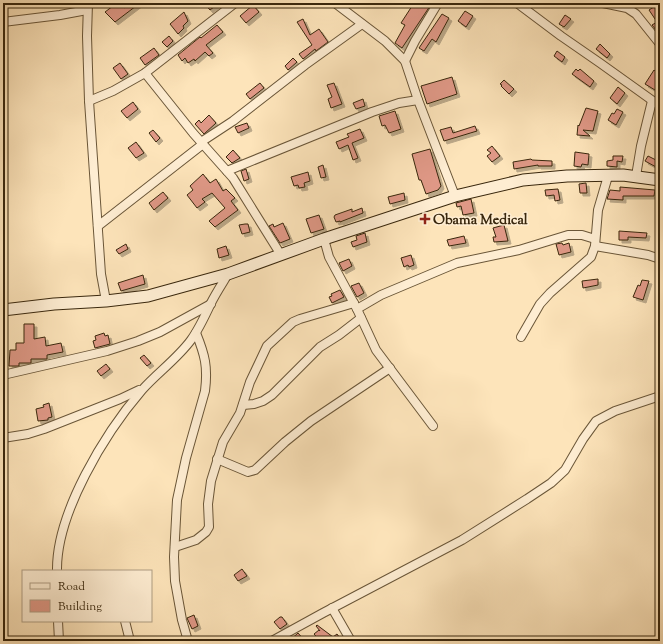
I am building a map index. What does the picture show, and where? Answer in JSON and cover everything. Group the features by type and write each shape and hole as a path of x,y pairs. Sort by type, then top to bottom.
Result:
{"street":[{"path":"89,101 113,91 145,74 234,3"},
{"path":"335,3 385,41 405,61 418,100 455,196"},
{"path":"405,61 438,3"},
{"path":"517,3 660,106"},
{"path":"603,3 627,8 636,14 660,44"},
{"path":"3,22 53,16 88,7 86,36 89,101 101,274 106,301"},
{"path":"98,226 202,143 233,121 304,65 362,24"},
{"path":"145,74 233,178 281,255"},
{"path":"227,171 372,112 399,103 418,100"},
{"path":"636,176 641,146 652,101"},
{"path":"3,310 148,296 228,274 324,239 455,196 523,180 567,176 636,176 660,180"},
{"path":"520,337 540,304 550,293 587,262 594,252 598,210 608,176"},
{"path":"175,547 196,540 202,536 209,527 208,504 211,481 223,442 243,405 247,391 261,358 268,346 292,322 355,306 457,263 520,250 568,235 582,234 595,242 660,259"},
{"path":"324,239 329,257 376,350 433,426"},
{"path":"56,570 62,532 74,500 88,470 123,413 144,388 186,346 196,333 228,274"},
{"path":"3,376 107,351 138,341 160,332 211,304"},
{"path":"243,405 263,401 272,395 320,347 361,318"},
{"path":"188,641 182,620 175,581 175,547 177,500 186,458 205,391 206,381 204,352 196,333"},
{"path":"217,459 248,472 255,470 285,442 311,422 390,368"},
{"path":"3,438 28,434 44,429 144,388"},
{"path":"272,641 462,540 528,500 551,483 565,470 583,439 596,421 615,411 660,396"},
{"path":"332,608 351,641"},
{"path":"58,622 59,641"},
{"path":"125,622 130,641"}],"building":[{"path":"117,3 124,8 130,3 140,3 115,22 105,12"},
{"path":"204,3 219,3 210,10"},
{"path":"414,3 432,3 402,48 395,43 405,25 401,23"},
{"path":"660,3 660,35 652,25 657,22 649,10"},
{"path":"253,5 259,12 246,23 240,16"},
{"path":"465,11 473,16 466,27 458,21"},
{"path":"184,12 188,21 178,34 170,24"},
{"path":"442,14 449,18 436,42 432,39 424,51 419,48"},
{"path":"565,15 571,19 564,27 559,24"},
{"path":"303,19 310,35 319,29 328,42 316,51 315,49 303,59 299,54 312,45 297,22"},
{"path":"217,25 223,32 206,45 213,53 209,56 205,52 195,61 194,59 188,63 185,58 182,61 178,55"},
{"path":"169,36 173,41 167,47 162,42"},
{"path":"600,44 610,54 607,58 596,49"},
{"path":"154,48 159,55 145,65 140,58"},
{"path":"557,51 565,57 562,62 554,56"},
{"path":"293,58 297,62 288,70 285,66"},
{"path":"120,63 128,74 121,79 113,68"},
{"path":"576,69 578,71 580,69 594,81 590,87 572,74"},
{"path":"654,70 660,75 660,83 655,90 645,84"},
{"path":"452,77 457,94 427,104 421,86"},
{"path":"504,80 514,89 509,94 500,84"},
{"path":"260,83 264,88 250,99 246,94"},
{"path":"334,83 342,104 331,108 328,99 332,97 327,85"},
{"path":"618,87 625,93 617,104 610,98"},
{"path":"363,99 365,106 356,109 353,103"},
{"path":"133,102 138,109 127,118 121,111"},
{"path":"586,108 598,111 593,131 583,130 590,136 577,135 578,125 579,126"},
{"path":"617,109 623,112 616,125 608,120 612,113 614,114"},
{"path":"395,111 401,129 389,133 385,125 382,126 379,116"},
{"path":"209,115 216,123 204,134 195,124 199,120 201,123"},
{"path":"247,123 249,128 238,133 235,127"},
{"path":"475,126 477,131 444,141 440,130 451,127 453,133"},
{"path":"360,129 364,138 352,143 358,158 353,160 348,145 339,149 336,142 349,137 347,134"},
{"path":"153,130 160,138 156,142 149,133"},
{"path":"136,142 144,153 136,158 128,148"},
{"path":"492,146 500,156 492,162 487,156 491,153 487,150"},
{"path":"430,149 441,186 438,190 426,194 421,180 419,180 412,154"},
{"path":"233,150 240,158 232,163 226,157"},
{"path":"575,152 589,154 588,165 582,164 581,167 574,166"},
{"path":"613,156 623,156 622,162 617,161 617,167 607,166 607,161 613,160"},
{"path":"648,156 660,162 658,168 645,161"},
{"path":"531,159 552,161 552,166 538,165 514,169 513,162"},
{"path":"323,165 326,177 321,178 318,167"},
{"path":"246,169 249,179 244,181 241,171"},
{"path":"308,172 310,181 304,183 305,187 299,188 298,185 294,186 291,177"},
{"path":"203,174 210,183 216,179 223,191 226,189 235,198 231,201 238,210 215,227 209,221 225,208 212,193 202,199 205,202 197,208 187,195 193,190 190,186"},
{"path":"586,183 587,193 580,193 579,184"},
{"path":"620,187 655,190 654,196 623,196 623,200 607,199 610,190 620,191"},
{"path":"558,189 560,200 555,201 554,195 546,196 545,190"},
{"path":"163,192 168,198 154,210 149,203"},
{"path":"404,193 405,200 390,204 388,197"},
{"path":"471,199 474,213 463,215 461,206 457,207 456,203"},
{"path":"362,208 363,213 340,222 336,222 334,217 335,215 352,209 352,212"},
{"path":"319,215 324,229 311,233 306,219"},
{"path":"283,223 290,239 280,243 269,226 273,224 274,227"},
{"path":"248,224 250,232 242,234 239,225"},
{"path":"504,225 508,241 494,242 493,237 496,237 493,228"},
{"path":"619,231 647,233 646,238 628,237 628,240 619,240"},
{"path":"365,233 367,242 353,247 351,242 357,240 356,236"},
{"path":"464,236 466,243 449,246 447,240"},
{"path":"562,243 563,245 569,243 571,252 559,255 556,244"},
{"path":"126,244 128,249 119,254 116,250"},
{"path":"226,246 229,255 219,258 217,249"},
{"path":"411,255 414,265 404,267 401,258"},
{"path":"349,259 352,266 343,271 339,263"},
{"path":"143,275 145,284 121,291 118,283"},
{"path":"598,279 598,285 583,288 582,281"},
{"path":"642,280 649,281 643,300 633,297"},
{"path":"359,283 364,293 357,297 351,286"},
{"path":"340,290 344,297 332,303 329,297 332,296 331,294"},
{"path":"24,324 34,324 34,339 45,337 46,346 61,343 63,352 47,355 47,359 31,359 31,363 19,363 19,366 9,366 10,350 16,350 16,343 24,343"},
{"path":"104,333 105,336 108,335 110,344 95,348 93,341 96,340 95,336"},
{"path":"144,355 151,363 147,366 140,358"},
{"path":"106,364 110,369 101,376 97,371"},
{"path":"49,403 52,417 48,418 48,420 38,421 36,409 44,407 43,405"},
{"path":"242,569 247,576 238,581 234,575"},
{"path":"194,615 198,626 192,629 187,618"},
{"path":"282,617 287,624 280,629 274,622"},
{"path":"317,625 333,637 337,634 342,641 328,641 324,637 320,641 314,634 319,630 320,631 316,626"},
{"path":"298,633 305,641 289,641"}],"place":[{"name":"Obama Medical","path":"425,219"}]}
